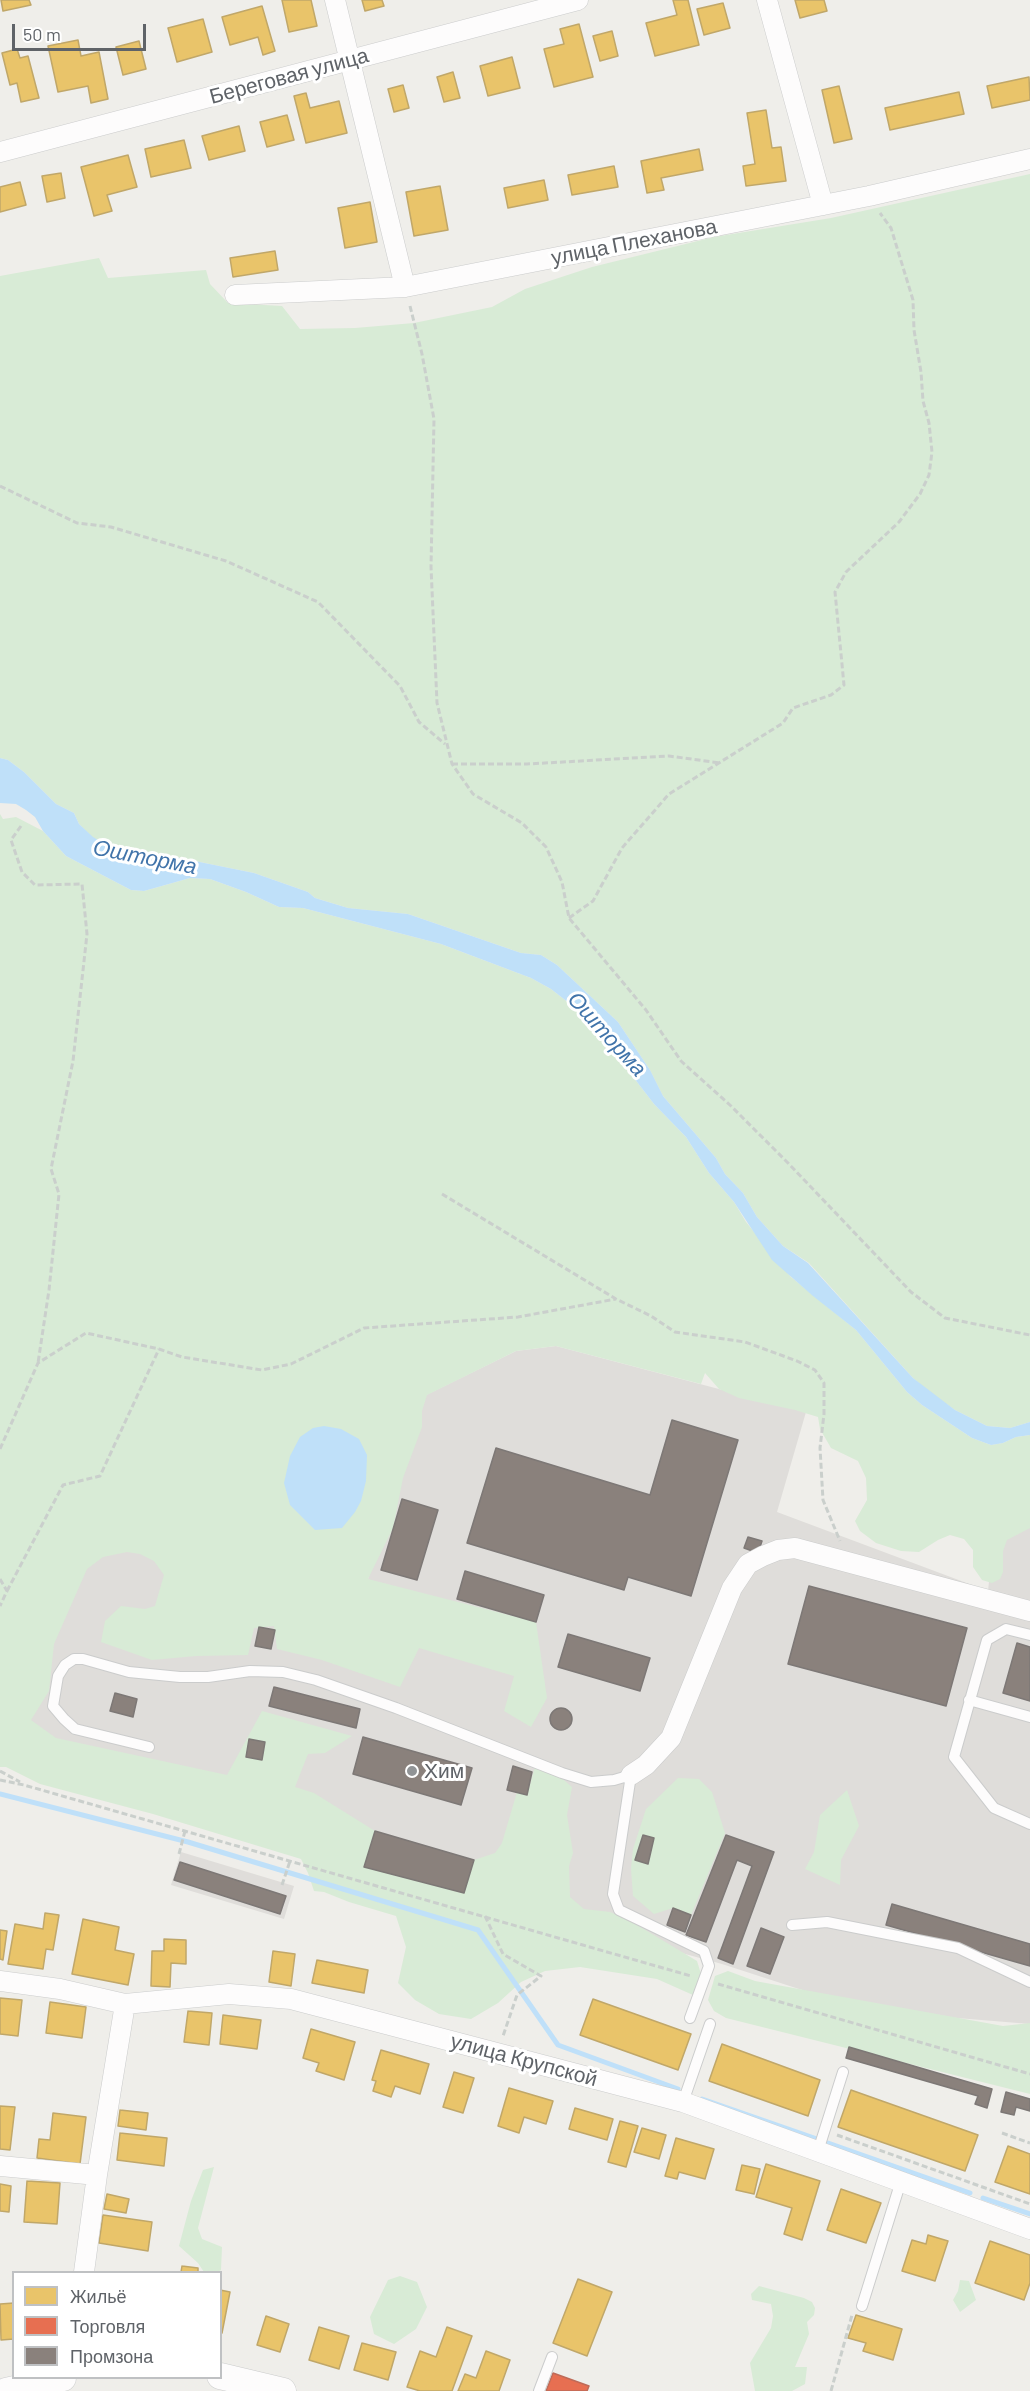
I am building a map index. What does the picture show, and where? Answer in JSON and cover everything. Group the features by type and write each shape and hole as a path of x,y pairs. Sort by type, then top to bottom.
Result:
{"street":[{"path":"335,0 405,287"},
{"name":"Береговая улица","path":"0,152 578,0"},
{"path":"767,0 823,205"},
{"name":"улица Плеханова","path":"235,295 405,287 869,196 1030,159"},
{"path":"631,1775 645,1765 671,1738 732,1588 748,1564 778,1550 795,1548 853,1562 1030,1611"},
{"name":"улица Крупской","path":"0,1981 60,1989 124,2004 229,1994 291,1999 683,2102 1030,2229"},
{"path":"84,2271 124,2004"},
{"path":"0,2166 97,2175"},
{"path":"222,2376 283,2391"},
{"path":"6,2391 59,2379"}],"lane":[{"path":"1030,1635 1006,1629 987,1640 954,1757 994,1808 1030,1824"},
{"path":"149,1747 75,1729 64,1719 53,1706 58,1676 65,1665 74,1659 83,1659 129,1672 180,1677 208,1677 250,1671 283,1672 316,1680 386,1704 562,1773 591,1782 614,1780 631,1775 613,1894 620,1910 704,1951 709,1965 690,2018"},
{"path":"969,1700 1030,1717"},
{"path":"792,1925 827,1922 958,1948 1030,1982"},
{"path":"683,2102 710,2024"},
{"path":"818,2151 843,2072"},
{"path":"862,2306 901,2181"},
{"path":"539,2391 552,2358"}],"path":[{"path":"569,918 593,901 622,848 669,794 783,723 793,708 831,695 844,685 835,592 846,572 899,522 920,494 929,475 932,452 929,423 922,401 921,372 914,330 914,300 891,228 869,196"},
{"path":"405,287 422,354 434,419 431,567 437,703 452,764 473,794 522,823 546,847 562,882 569,918 646,1010 681,1061 755,1131 911,1293 945,1318 1030,1335"},
{"path":"0,486 77,523 111,527 226,561 318,602 400,686 419,722 446,745"},
{"path":"452,764 527,764 669,756 722,763"},
{"path":"0,1449 38,1363 50,1290 59,1194 51,1169 73,1061 87,934 82,884 35,885 22,872 11,840 21,826"},
{"path":"442,1194 675,1332 745,1342 797,1360 815,1370 824,1383 824,1414 820,1448 823,1500 836,1535 853,1562"},
{"path":"38,1363 86,1333 159,1349 182,1357 262,1370 291,1364 364,1328 518,1317 616,1299"},
{"path":"0,1606 63,1485 100,1476 159,1349"},
{"path":"0,1579 7,1591"},
{"path":"0,1771 24,1785"},
{"path":"0,1780 290,1860 1030,2074"},
{"path":"179,1854 185,1831"},
{"path":"282,1885 290,1860"},
{"path":"485,1916 503,1954 541,1976 517,1995 498,2053"},
{"path":"824,2130 1030,2204"},
{"path":"1002,2133 1030,2143"},
{"path":"831,2391 855,2304 862,2306"}],"shaded area":[{"path":"556,1346 806,1412 777,1512 988,1591 996,1516 1030,1506 1030,2024 933,2016 836,2001 722,1964 490,1901 0,1760 74,1497 368,1579 426,1395 516,1351"},
{"path":"181,1852 294,1886 284,1919 171,1885"}],"green space":[{"path":"1030,174 1030,1422 1010,1428 987,1426 955,1410 930,1393 913,1378 809,1263 783,1246 757,1217 743,1193 725,1174 716,1158 663,1096 650,1070 618,1022 557,965 541,955 521,953 408,914 348,908 315,898 308,892 254,873 165,855 110,847 93,838 79,824 74,813 56,804 24,772 8,760 0,758 0,276 99,258 108,278 206,270 210,284 228,303 282,306 300,329 355,328 414,323 492,307 525,289 592,267 714,237 831,218"},
{"path":"0,814 3,819 16,817 43,831 66,856 131,890 144,891 190,878 210,879 279,907 303,908 441,944 531,978 551,989 574,1007 600,1034 654,1104 686,1137 709,1173 791,1277 856,1330 907,1392 922,1405 972,1438 991,1445 1030,1435 1030,1528 1007,1540 1003,1551 1003,1572 1000,1579 992,1583 982,1580 973,1567 973,1550 964,1539 950,1535 919,1552 901,1551 876,1543 860,1531 855,1521 867,1500 866,1478 858,1461 831,1448 820,1429 818,1417 739,1398 719,1389 705,1373 701,1384 556,1346 516,1351 427,1395 422,1411 422,1427 403,1478 393,1528 368,1579 536,1622 547,1698 531,1727 504,1711 514,1676 419,1648 400,1687 322,1660 277,1649 274,1626 254,1628 248,1655 152,1660 101,1642 105,1621 121,1606 145,1609 155,1606 164,1575 154,1561 140,1554 127,1552 103,1557 87,1569 54,1644 49,1691 31,1720 56,1738 227,1775 262,1711 352,1736 325,1753 308,1754 295,1787 314,1793 375,1831 365,1867 463,1893 474,1860 495,1853 502,1843 517,1792 527,1795 535,1767 557,1774 572,1787 567,1815 573,1853 569,1866 570,1897 584,1909 610,1912 632,1922 697,1961 701,1974 693,1995 657,1979 580,1967 545,1971 521,1982 498,2003 471,2019 439,2014 415,2000 398,1983 406,1947 396,1916 324,1892 314,1891 301,1859 153,1814 40,1784 6,1767 0,1767"},
{"path":"678,1778 699,1779 712,1792 725,1833 691,1915 673,1908 654,1914 633,1896 631,1869 633,1849 646,1809"},
{"path":"847,1790 859,1826 841,1860 840,1885 805,1869 814,1852 820,1815"},
{"path":"728,1971 755,1981 1003,2026 1030,2023 1030,2094 726,2018 714,2011 708,2000 715,1976"},
{"path":"214,2167 198,2228 202,2239 222,2247 220,2271 203,2271 179,2246 191,2201 203,2170"},
{"path":"400,2276 417,2282 427,2307 416,2329 394,2344 374,2334 370,2317 388,2280"},
{"path":"960,2280 969,2281 976,2300 960,2312 953,2300"},
{"path":"759,2286 804,2298 812,2302 815,2308 814,2315 807,2322 809,2334 795,2367 807,2367 805,2384 792,2391 755,2391 750,2363 771,2328 773,2316 771,2304 752,2300 751,2294"}],"water":[{"name":"Ошторма","path":"0,758 8,760 24,772 56,804 74,813 79,824 93,837 110,847 165,855 254,873 308,892 315,898 348,908 408,914 521,953 541,955 557,965 618,1022 650,1070 663,1096 716,1158 725,1174 743,1193 757,1217 783,1246 808,1263 913,1378 955,1410 987,1426 1010,1428 1030,1422 1030,1435 991,1445 972,1438 922,1405 907,1392 856,1330 772,1260 734,1202 709,1173 686,1137 654,1104 600,1034 574,1007 551,989 531,978 441,944 303,908 279,907 210,879 190,878 144,891 131,890 66,856 43,831 35,817 26,810 16,804 0,803"},
{"path":"324,1426 341,1429 359,1439 367,1455 366,1481 361,1501 342,1528 315,1530 290,1505 284,1483 290,1456 300,1437 313,1428"}],"building: Жильё":[{"path":"1,0 29,0 31,5 3,11"},
{"path":"282,0 311,0 317,26 289,32"},
{"path":"362,0 382,0 384,6 365,11"},
{"path":"673,0 688,0 699,45 655,56 646,23 677,15"},
{"path":"795,0 824,0 827,11 800,18"},
{"path":"723,3 730,28 704,35 697,9"},
{"path":"262,6 275,51 263,55 258,37 230,45 222,17"},
{"path":"203,19 212,52 177,62 168,28"},
{"path":"579,24 593,77 554,87 544,49 564,44 560,29"},
{"path":"612,31 618,56 600,61 593,36"},
{"path":"78,40 81,56 99,52 108,99 91,103 88,86 58,92 48,46"},
{"path":"139,41 146,69 123,75 116,47"},
{"path":"17,49 20,58 28,56 39,98 21,102 17,83 10,85 2,53"},
{"path":"512,57 520,88 488,96 480,66"},
{"path":"453,72 460,98 444,102 437,77"},
{"path":"1029,77 1030,100 992,108 987,86"},
{"path":"403,85 409,108 394,112 388,89"},
{"path":"839,86 852,139 834,143 822,90"},
{"path":"959,92 964,114 890,130 885,108"},
{"path":"306,93 310,108 339,101 347,133 306,143 294,96"},
{"path":"766,110 772,148 781,147 786,181 746,186 743,166 755,164 747,113"},
{"path":"287,115 294,140 267,147 260,122"},
{"path":"239,126 245,151 209,160 202,136"},
{"path":"184,140 191,168 151,177 145,149"},
{"path":"699,149 703,170 661,178 664,190 647,193 641,161"},
{"path":"128,155 137,187 107,195 112,211 94,216 81,167"},
{"path":"614,166 618,187 572,195 568,175"},
{"path":"61,173 65,198 47,202 42,176"},
{"path":"544,180 548,200 508,208 504,188"},
{"path":"20,182 26,205 0,212 0,187"},
{"path":"440,186 448,230 414,236 406,192"},
{"path":"370,202 377,242 345,248 338,208"},
{"path":"275,251 278,270 233,277 230,258"},
{"path":"45,1913 59,1915 53,1950 46,1949 43,1969 8,1964 15,1924 43,1929"},
{"path":"83,1919 119,1927 115,1950 134,1954 128,1985 72,1974"},
{"path":"0,1930 7,1931 3,1960 0,1959"},
{"path":"164,1939 186,1940 186,1964 171,1963 170,1987 151,1986 152,1951 164,1951"},
{"path":"273,1951 295,1954 291,1986 269,1982"},
{"path":"317,1960 368,1970 364,1993 312,1983"},
{"path":"0,1998 22,2000 18,2036 0,2034"},
{"path":"593,1999 691,2034 678,2070 580,2035"},
{"path":"50,2002 86,2007 82,2038 46,2033"},
{"path":"188,2011 212,2013 209,2045 184,2042"},
{"path":"223,2015 261,2020 257,2049 220,2044"},
{"path":"311,2029 355,2042 344,2080 316,2071 319,2063 303,2058"},
{"path":"722,2044 820,2080 808,2116 709,2081"},
{"path":"381,2050 429,2064 420,2094 395,2086 391,2097 373,2091 376,2081 372,2080"},
{"path":"454,2072 474,2078 463,2113 443,2107"},
{"path":"509,2088 553,2101 546,2124 524,2117 519,2133 498,2126"},
{"path":"851,2090 978,2135 965,2171 838,2127"},
{"path":"0,2106 15,2107 10,2150 0,2149"},
{"path":"575,2108 613,2119 607,2140 569,2129"},
{"path":"120,2110 148,2113 146,2130 118,2126"},
{"path":"53,2113 86,2117 80,2164 37,2158 39,2139 50,2140"},
{"path":"620,2121 638,2126 626,2167 608,2162"},
{"path":"642,2128 666,2135 659,2159 634,2152"},
{"path":"120,2133 167,2138 164,2166 117,2160"},
{"path":"676,2138 714,2149 705,2179 679,2172 677,2179 665,2176"},
{"path":"1008,2146 1030,2154 1030,2194 995,2182"},
{"path":"766,2164 820,2181 802,2240 784,2234 792,2208 756,2197"},
{"path":"742,2165 760,2169 754,2194 736,2190"},
{"path":"27,2181 60,2183 57,2224 24,2222"},
{"path":"0,2184 11,2186 9,2212 0,2211"},
{"path":"841,2189 881,2203 866,2243 827,2230"},
{"path":"107,2194 129,2199 126,2213 104,2209"},
{"path":"103,2215 152,2222 148,2251 99,2243"},
{"path":"928,2235 948,2241 935,2281 902,2271 912,2240 926,2244"},
{"path":"990,2241 1030,2255 1030,2283 1024,2300 975,2283"},
{"path":"182,2266 198,2268 198,2271 181,2271"},
{"path":"578,2279 612,2292 587,2356 553,2343"},
{"path":"222,2290 230,2292 222,2333"},
{"path":"12,2303 12,2339 1,2340 0,2304"},
{"path":"856,2315 902,2329 893,2360 863,2351 866,2343 848,2338"},
{"path":"266,2316 289,2324 280,2352 257,2345"},
{"path":"319,2327 349,2336 339,2369 309,2360"},
{"path":"447,2327 472,2336 452,2391 420,2391 407,2387 420,2351 436,2357"},
{"path":"362,2343 396,2352 388,2380 354,2370"},
{"path":"486,2351 510,2360 499,2391 458,2391 465,2374 476,2378"}],"building: Торговля":[{"path":"553,2373 589,2386 587,2391 546,2391"}],"building: Промзона":[{"path":"672,1420 738,1440 691,1596 628,1577 624,1590 467,1543 496,1448 650,1495"},
{"path":"402,1499 438,1510 417,1580 381,1570"},
{"path":"748,1537 762,1541 758,1553 744,1548"},
{"path":"465,1571 544,1595 536,1622 457,1599"},
{"path":"809,1586 967,1628 946,1706 788,1664"},
{"path":"259,1627 275,1630 271,1649 255,1646"},
{"path":"568,1634 650,1658 640,1691 558,1667"},
{"path":"1017,1643 1030,1647 1030,1701 1003,1693"},
{"path":"274,1687 360,1709 356,1728 269,1706"},
{"path":"115,1693 137,1699 133,1717 110,1711"},
{"path":"557,1708 565,1708 572,1715 572,1723 565,1730 557,1730 550,1723 550,1715"},
{"name":"Хим","path":"363,1737 472,1768 461,1805 353,1774"},
{"path":"249,1739 265,1742 262,1760 246,1757"},
{"path":"513,1766 532,1772 527,1795 507,1790"},
{"path":"375,1831 474,1860 464,1893 364,1867"},
{"path":"643,1835 654,1838 648,1864 635,1860"},
{"path":"726,1835 774,1852 733,1964 718,1958 752,1866 737,1860 706,1942 686,1935"},
{"path":"180,1862 286,1896 280,1914 174,1880"},
{"path":"892,1904 1030,1944 1030,1966 886,1925"},
{"path":"673,1908 691,1915 685,1932 667,1925"},
{"path":"761,1928 784,1937 770,1974 747,1966"},
{"path":"849,2047 992,2089 987,2108 975,2104 978,2096 846,2058"},
{"path":"1006,2092 1030,2099 1030,2111 1016,2107 1014,2115 1001,2112"}],"waterway":[{"path":"0,1794 188,1842 478,1930 558,2045 678,2089"},
{"path":"702,2099 817,2139"},
{"path":"828,2143 970,2193"},
{"path":"983,2198 1030,2214"}],"place":[{"name":"Хим","path":"412,1771"}]}
